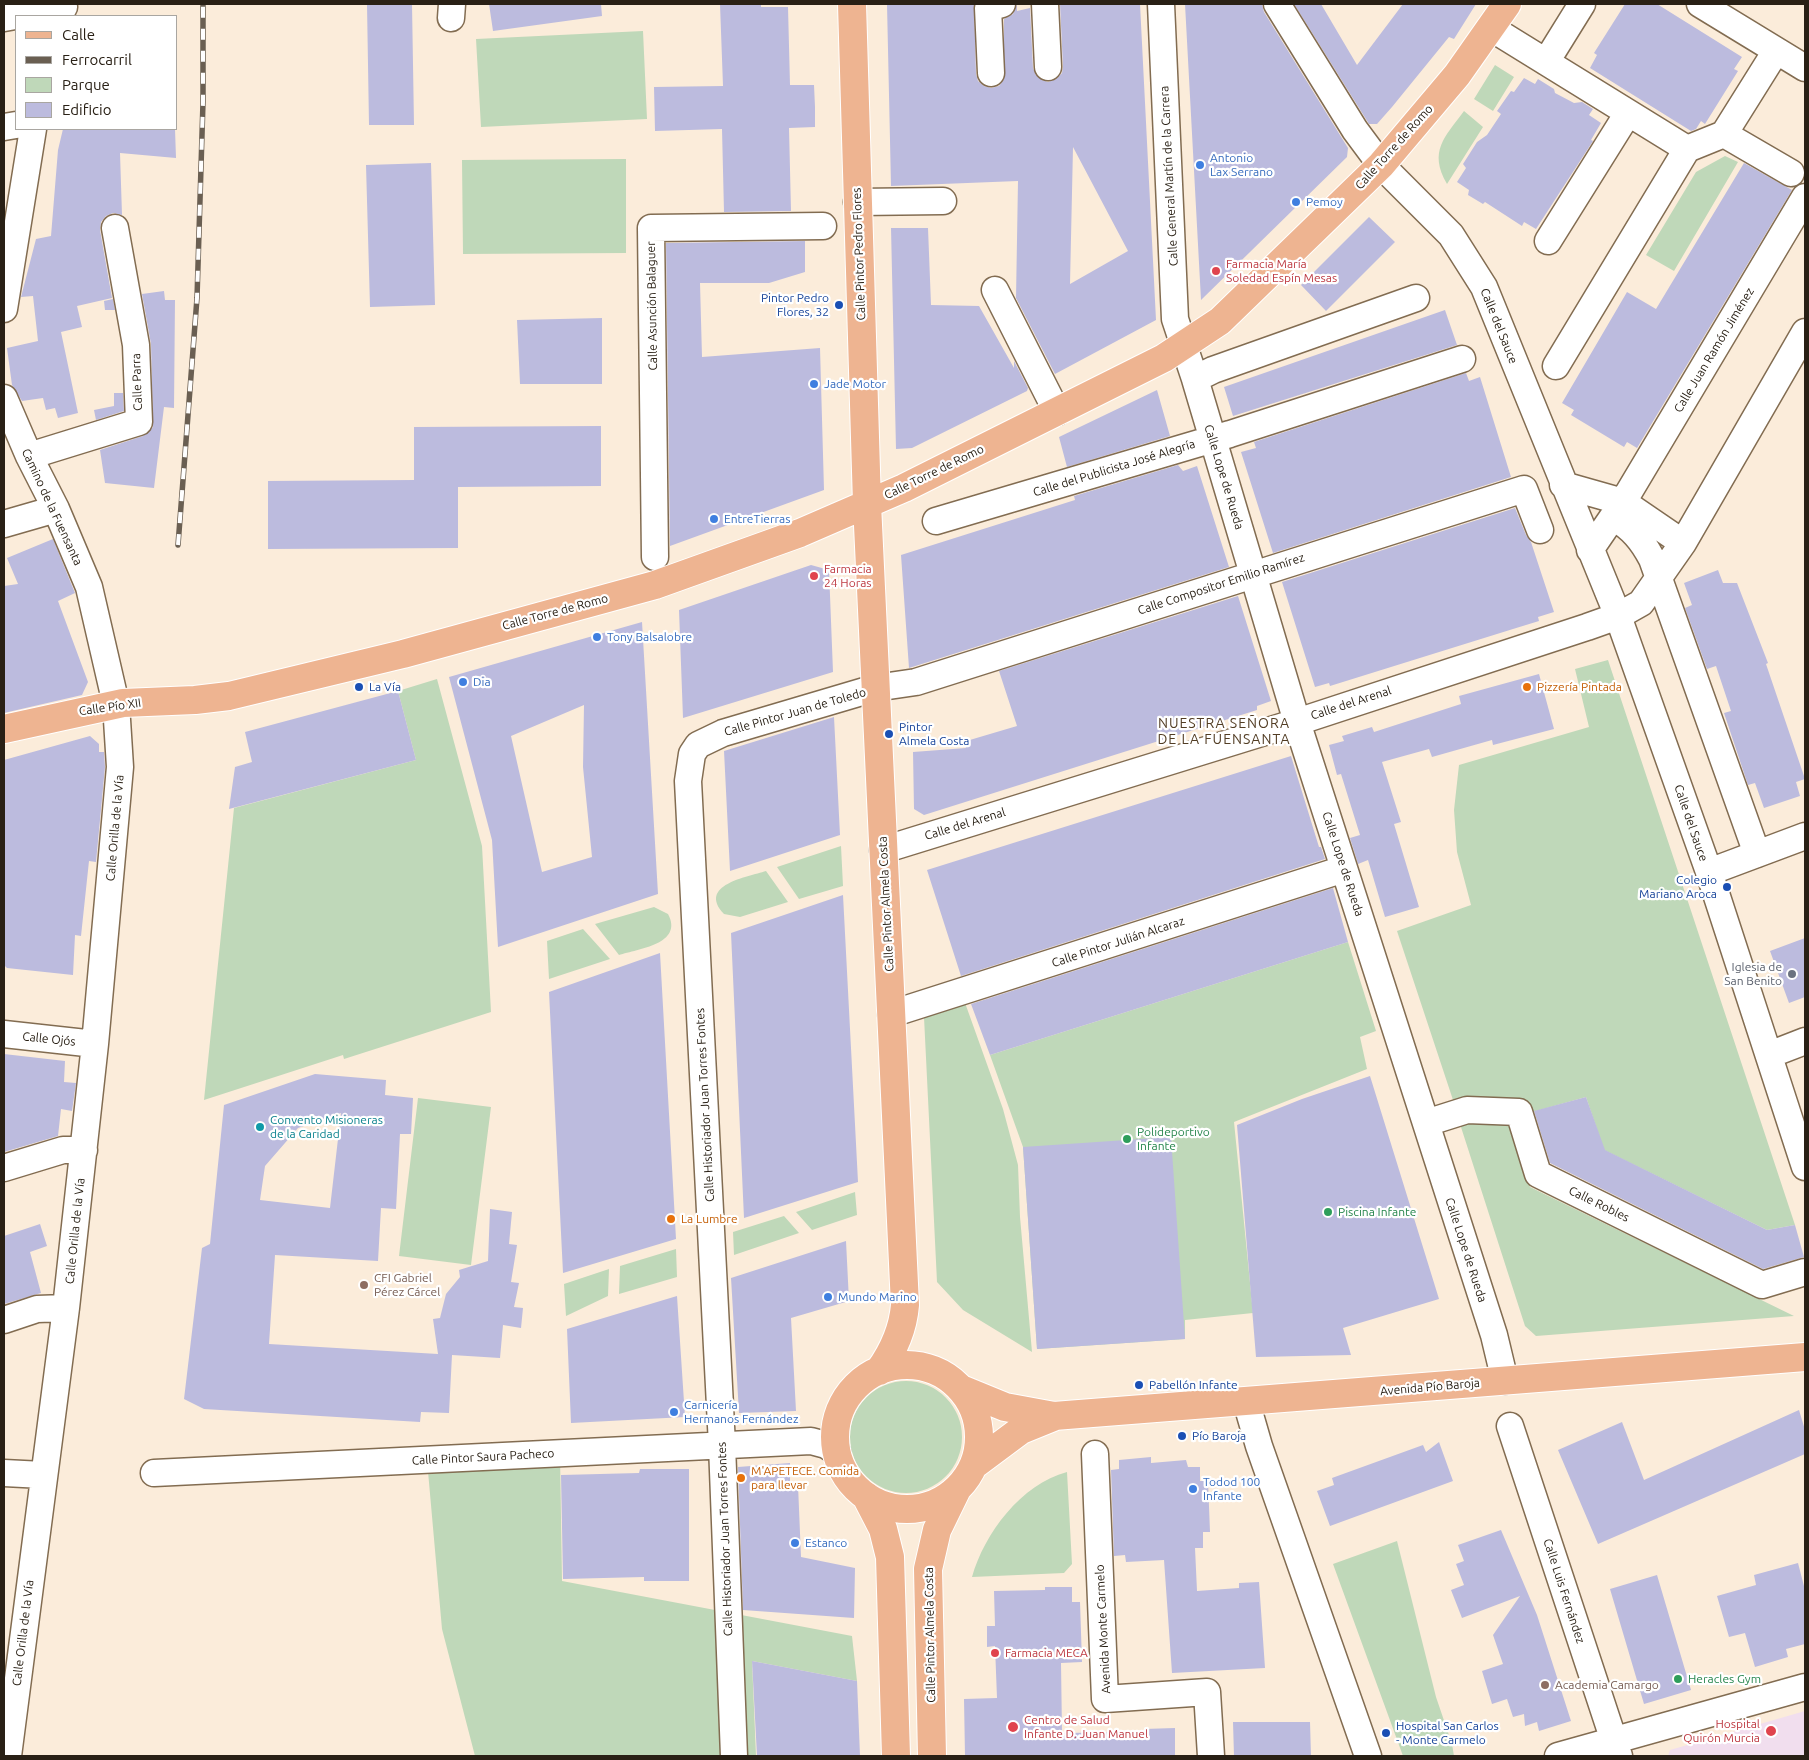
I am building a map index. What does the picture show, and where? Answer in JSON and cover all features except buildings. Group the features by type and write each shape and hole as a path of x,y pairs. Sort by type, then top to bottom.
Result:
{"main road":[{"name":"Calle Pintor Pedro Flores","path":"852,4 867,504"},
{"name":"Calle Torre de Romo","path":"218,698 259,690 403,654 655,585 800,533 904,488 1184,347 1220,321 1381,165 1457,75 1507,4"},
{"name":"Calle Pintor Almela Costa","path":"867,504 905,1305 914,1338 931,1369"},
{"name":"Calle Pío XII","path":"4,729 116,704 218,698"},
{"name":"Calle Pintor Almela Costa","path":"879,1371 899,1337 905,1305"},
{"name":"Avenida Pío Baroja","path":"961,1388 1010,1409 1054,1416 1805,1357"},
{"path":"900,1365 931,1369 947,1377 961,1388 968,1398 977,1419 979,1442 974,1465 958,1489 934,1504 908,1510 886,1506 866,1496 853,1484 843,1470 837,1440 841,1409 856,1386 879,1371 900,1365"},
{"name":"Avenida Pío Baroja","path":"974,1465 1022,1430 1054,1416"},
{"name":"Calle Pintor Almela Costa","path":"932,1756 928,1569 936,1530 958,1489"},
{"path":"866,1496 883,1529 890,1557 896,1756"}],"street":[{"path":"991,73 988,8 1002,4"},
{"path":"1045,4 1048,67"},
{"name":"Calle General Martín de la Carrera","path":"1161,4 1175,319 1184,347"},
{"name":"Calle del Sauce","path":"1277,4 1355,130 1381,165 1451,235 1484,287 1563,485 1618,616 1709,872 1805,1166"},
{"path":"1546,62 1582,4"},
{"path":"1700,4 1805,68"},
{"path":"24,15 63,9"},
{"path":"1491,28 1687,149"},
{"path":"1556,366 1687,149 1724,134 1776,51"},
{"path":"1548,241 1628,113"},
{"path":"4,309 34,130"},
{"path":"1724,134 1791,173"},
{"name":"Calle Juan Ramón Jiménez","path":"1590,550 1618,509 1805,198"},
{"path":"857,202 943,201"},
{"name":"Calle Asunción Balaguer","path":"655,557 651,228 824,226"},
{"name":"Calle Parra","path":"29,456 139,422 136,345 115,228"},
{"path":"995,290 1057,412"},
{"path":"1195,378 1416,298"},
{"path":"1618,616 1641,603 1683,543 1805,332"},
{"name":"Calle Lope de Rueda","path":"1184,347 1195,378 1297,722 1494,1334 1504,1381"},
{"name":"Calle del Publicista José Alegría","path":"936,521 1213,439 1462,359"},
{"name":"Camino de la Fuensanta","path":"4,398 29,456 56,509 89,587 116,704"},
{"path":"1563,485 1618,509 1683,543"},
{"name":"Calle Compositor Emilio Ramírez","path":"875,688 916,682 1524,489 1540,530"},
{"path":"4,524 56,509"},
{"path":"1618,509 1627,525 1643,541 1652,560 1757,854"},
{"name":"Calle del Arenal","path":"883,850 1297,722 1618,616"},
{"name":"Calle Pintor Juan de Toledo","path":"692,754 698,745 723,733 875,688"},
{"name":"Calle Orilla de la Vía","path":"8,1756 13,1643 43,1475 66,1308 95,1044 120,767 116,704"},
{"name":"Calle Historiador Juan Torres Fontes","path":"692,754 688,781 722,1445 734,1756"},
{"path":"1709,872 1805,836"},
{"name":"Calle Pintor Julián Alcaraz","path":"891,1014 1344,869"},
{"name":"Calle Ojós","path":"4,1034 95,1044"},
{"path":"1769,1055 1805,1041"},
{"name":"Calle Robles","path":"1426,1122 1467,1110 1519,1112 1538,1174 1762,1285 1805,1272"},
{"path":"4,1168 63,1150 84,1150"},
{"path":"4,1320 37,1309 66,1308"},
{"path":"1246,1401 1261,1453 1368,1756"},
{"name":"Calle Luis Fernández","path":"1510,1426 1616,1748"},
{"name":"Calle Pintor Saura Pacheco","path":"154,1473 811,1441 820,1438 837,1440"},
{"name":"Avenida Monte Carmelo","path":"1095,1454 1105,1699 1207,1692 1211,1756"},
{"path":"4,1473 43,1475"},
{"path":"1558,1756 1616,1748 1805,1687"}],"shaded area":[{"name":"Hospital Quirón Murcia","path":"1805,1711 1805,1756 1668,1756 1670,1750"}],"green space":[{"path":"643,31 647,119 481,127 476,39"},
{"path":"1495,65 1514,77 1493,111 1474,99"},
{"path":"1464,111 1483,127 1447,184 1441,172 1439,153 1445,137"},
{"path":"1725,156 1738,162 1674,271 1646,255 1696,172"},
{"path":"626,159 626,253 463,254 462,160"},
{"path":"1608,660 1795,1225 1767,1230 1604,1150 1586,1097 1529,1113 1527,1101 1466,1099 1454,1103 1397,931 1471,905 1457,852 1454,810 1459,765 1589,727 1575,669"},
{"path":"437,679 482,846 491,1012 344,1059 343,1055 204,1100 234,808 416,760 398,691"},
{"path":"841,846 843,886 799,899 777,867"},
{"path":"766,871 788,902 740,917 724,914 717,904 716,896 720,889 737,880"},
{"path":"654,907 668,914 671,924 670,932 665,939 657,944 637,950 619,955 595,924"},
{"path":"583,929 610,959 549,979 547,941"},
{"name":"Polideportivo Infante","path":"1348,942 1376,1031 1360,1037 1367,1069 1234,1122 1253,1313 1185,1320 1185,1339 1037,1349 1023,1147 990,1055"},
{"path":"964,1000 1003,1109 1018,1165 1020,1217 1032,1352 963,1310 937,1282 924,1017"},
{"path":"418,1098 491,1107 471,1265 399,1256"},
{"path":"1473,1121 1509,1122 1530,1187 1794,1316 1536,1336 1525,1326 1460,1124"},
{"path":"855,1192 857,1215 812,1230 796,1212"},
{"path":"784,1216 799,1233 734,1255 733,1232"},
{"path":"676,1249 677,1277 619,1294 620,1266"},
{"path":"609,1269 608,1296 566,1316 564,1284"},
{"path":"906,1381 927,1385 946,1397 958,1416 962,1437 958,1458 946,1477 927,1489 906,1493 885,1489 866,1477 854,1458 850,1437 854,1416 866,1397 885,1385"},
{"path":"560,1454 562,1581 852,1636 857,1681 752,1661 756,1756 475,1756 442,1629 427,1460"},
{"path":"1067,1472 1072,1564 1064,1573 972,1577 985,1544 1007,1513 1034,1487 1050,1478"},
{"path":"1397,1541 1436,1697 1452,1744 1454,1756 1403,1756 1333,1564"}],"railway":[{"path":"178,545 197,298 203,102 203,4"}],"place":[{"name":"Antonio Lax Serrano","path":"1200,165"},
{"name":"Pemoy","path":"1296,202"},
{"name":"Farmacia María Soledad Espín Mesas","path":"1216,271"},
{"name":"Pintor Pedro Flores, 32","path":"839,305"},
{"name":"Jade Motor","path":"814,384"},
{"name":"EntreTierras","path":"714,519"},
{"name":"Farmacia 24 Horas","path":"814,576"},
{"name":"Tony Balsalobre","path":"597,637"},
{"name":"Dia","path":"463,682"},
{"name":"La Vía","path":"359,687"},
{"name":"Pizzería Pintada","path":"1527,687"},
{"name":"Pintor Almela Costa","path":"889,734"},
{"name":"Colegio Mariano Aroca","path":"1727,887"},
{"name":"Iglesia de San Benito","path":"1792,974"},
{"name":"Convento Misioneras de la Caridad","path":"260,1127"},
{"name":"Polideportivo Infante","path":"1127,1139"},
{"name":"Piscina Infante","path":"1328,1212"},
{"name":"La Lumbre","path":"671,1219"},
{"name":"CFI Gabriel Pérez Cárcel","path":"364,1285"},
{"name":"Mundo Marino","path":"828,1297"},
{"name":"Pabellón Infante","path":"1139,1385"},
{"name":"Carnicería Hermanos Fernández","path":"674,1412"},
{"name":"Pío Baroja","path":"1182,1436"},
{"name":"M'APETECE. Comida para llevar","path":"741,1478"},
{"name":"Todod 100 Infante","path":"1193,1489"},
{"name":"Estanco","path":"795,1543"},
{"name":"Farmacia MECA","path":"995,1653"},
{"name":"Heracles Gym","path":"1678,1679"},
{"name":"Academia Camargo","path":"1545,1685"},
{"name":"Centro de Salud Infante D. Juan Manuel","path":"1013,1727"},
{"name":"Hospital Quirón Murcia","path":"1771,1731"},
{"name":"Hospital San Carlos - Monte Carmelo","path":"1386,1733"}],"district":[{"name":"NUESTRA SEÑORA DE LA FUENSANTA","path":"1224,732"}]}
